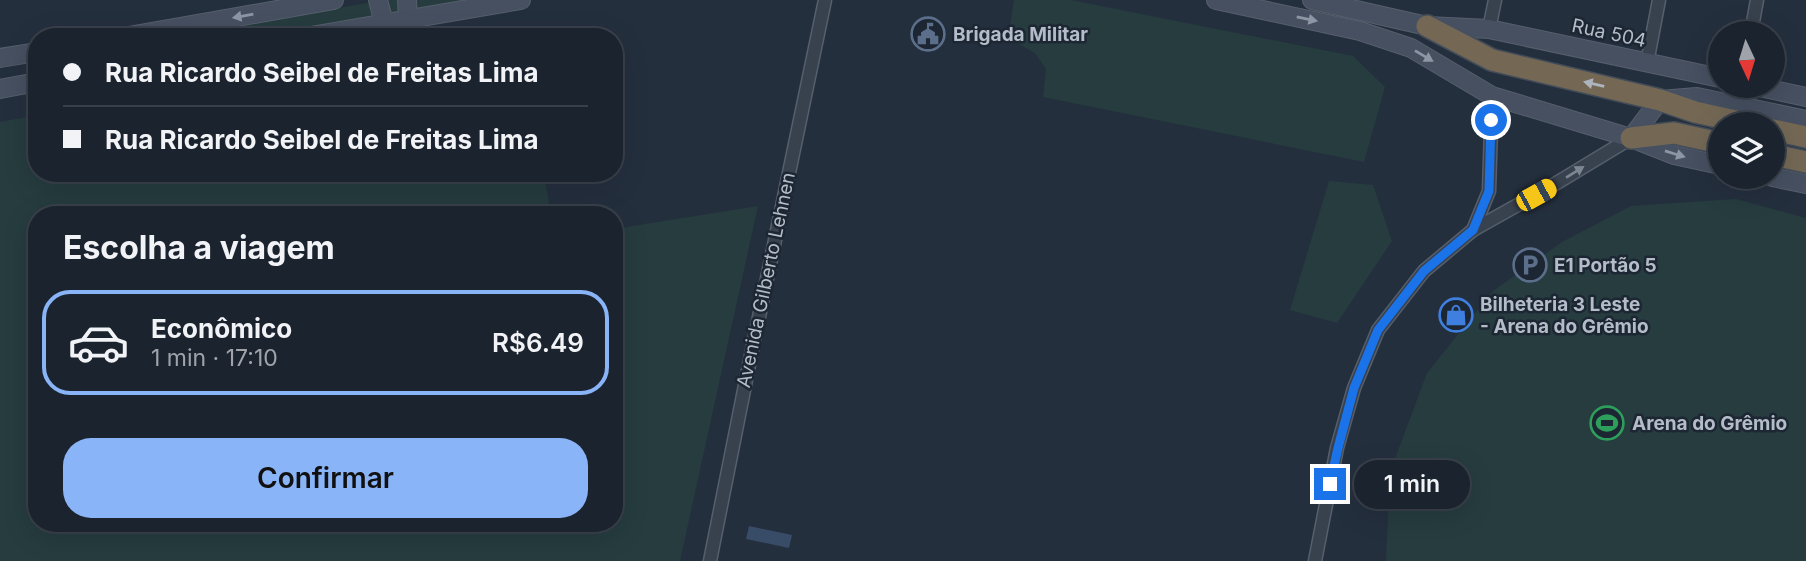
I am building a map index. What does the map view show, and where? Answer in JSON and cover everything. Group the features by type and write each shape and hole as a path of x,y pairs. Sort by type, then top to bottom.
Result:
{"highway":[{"path":"1427,26 1492,60 1660,100 1708,115"},
{"path":"1785,126 1806,137"},
{"path":"1630,138 1674,133 1708,140"},
{"path":"1785,158 1806,163"}],"main road":[{"path":"174,28 334,0"},
{"path":"378,0 384,23"},
{"path":"407,0 408,19"},
{"path":"356,28 521,0"},
{"path":"1216,0 1240,2 1360,30 1411,48 1492,96 1630,138 1674,155 1708,162"},
{"name":"Rua 504","path":"1312,0 1427,26 1489,29 1708,76"},
{"path":"1360,30 1366,11"},
{"path":"0,58 28,53"},
{"path":"0,89 28,84"},
{"path":"1785,92 1806,97"},
{"path":"1630,138 1660,100 1697,97 1746,112"},
{"path":"1785,118 1806,107"},
{"path":"1785,122 1806,120"},
{"path":"1785,180 1806,184"}],"street":[{"name":"Avenida Gilberto Lehnen","path":"710,561 825,0"},
{"path":"1489,29 1495,0"},
{"path":"1647,63 1659,0"},
{"path":"1753,21 1757,0"},
{"path":"1473,230 1489,191 1492,96"},
{"path":"1315,561 1341,436 1354,388 1378,330 1424,271 1473,230 1630,138"}],"green space":[{"path":"384,0 483,0 321,28 224,28"},
{"path":"1014,0 1071,0 1353,56 1385,87 1364,162 1043,97 1046,69 1035,53 1008,38"},
{"path":"28,117 28,182 546,182 550,206 28,206 28,532 623,532 623,228 758,206 680,561 0,561 0,122"},
{"path":"1329,181 1373,185 1392,241 1337,323 1290,310"},
{"name":"Arena do Grêmio","path":"1736,199 1806,218 1806,561 1386,561 1390,472 1427,373 1493,291 1562,242 1631,206"}],"water":[{"path":"749,526 792,535 789,548 746,539"}],"place":[{"name":"Brigada Militar","path":"928,34"},
{"name":"E1 Portão 5","path":"1530,265"},
{"name":"Bilheteria 3 Leste - Arena do Grêmio","path":"1456,315"},
{"name":"Arena do Grêmio","path":"1607,423"}],"route":[{"path":"1330,484 1354,388 1378,330 1424,271 1473,230 1489,191 1491,120"}]}
